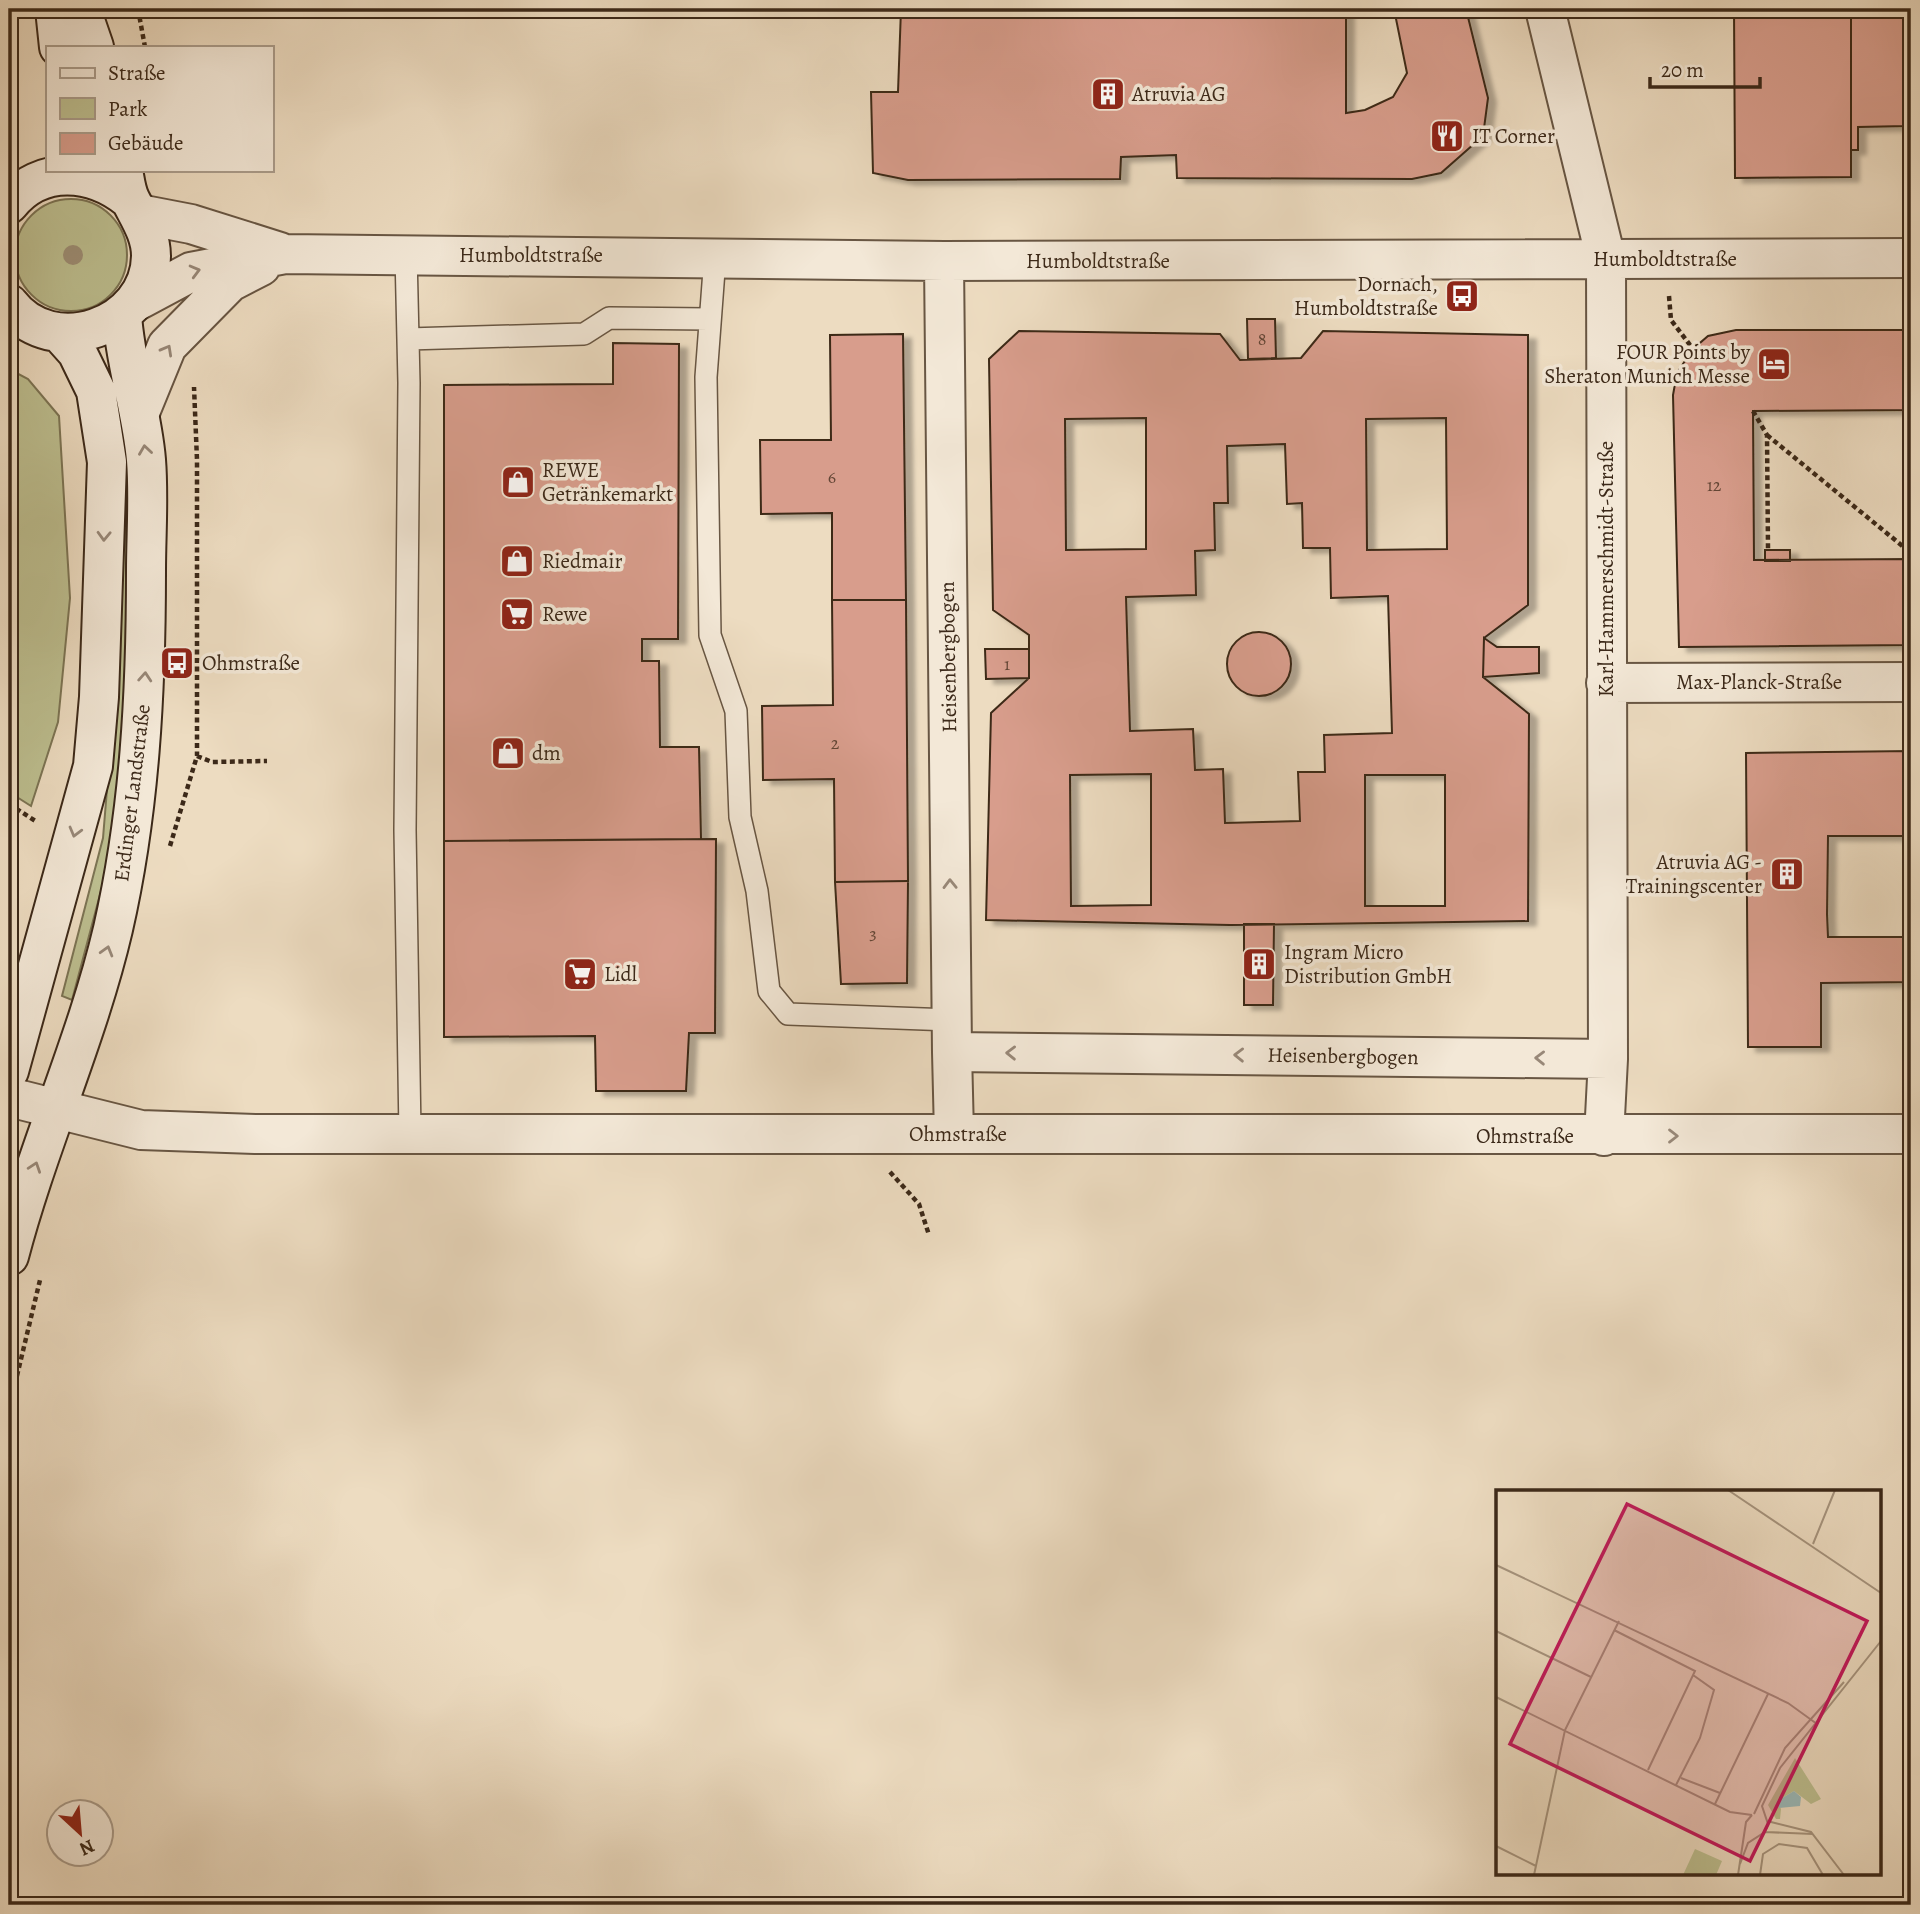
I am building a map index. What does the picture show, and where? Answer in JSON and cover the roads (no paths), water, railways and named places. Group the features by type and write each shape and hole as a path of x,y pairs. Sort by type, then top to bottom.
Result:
{"street":[{"path":"55,9 59,46"},
{"path":"81,9 94,46"},
{"name":"Karl-Hammerschmidt-Straße","path":"1545,9 1606,259 1608,1059 1604,1136"},
{"path":"9,204 47,174 82,175 101,180 130,194"},
{"name":"Humboldtstraße","path":"130,194 191,224 285,254"},
{"name":"Erdinger Landstraße","path":"9,1256 55,1108 88,1016 113,929 131,834 146,663 146,461 140,412 124,342 128,308 144,285 151,255 148,237 130,194"},
{"name":"Humboldtstraße","path":"128,308 191,271 285,254 944,261 1911,258"},
{"name":"Humboldtstraße","path":"140,412 167,346 230,282 285,254"},
{"name":"Heisenbergbogen","path":"944,261 954,1134"},
{"path":"10,307 34,325 60,333 82,333 103,327 128,308"},
{"name":"Erdinger Landstraße","path":"9,1071 93,766 99,697 107,462 96,391 77,352 60,333"},
{"name":"Max-Planck-Straße","path":"1606,683 1911,682"},
{"name":"Heisenbergbogen","path":"951,1036 1608,1059"},
{"name":"Ohmstraße","path":"9,1097 141,1130 255,1134 1911,1134"}],"lane":[{"path":"406,254 408,339 405,830 410,1133"},
{"path":"715,257 706,377 710,635 736,710 740,817 757,891 769,991 788,1014 951,1036"},
{"path":"408,339 584,334 609,318 709,319"}],"place":[{"name":"Atruvia AG","path":"1108,94"},
{"name":"IT Corner","path":"1447,136"},
{"name":"Dornach, Humboldtstraße","path":"1462,296"},
{"name":"FOUR Points by Sheraton Munich Messe","path":"1774,364"},
{"name":"REWE Getränkemarkt","path":"518,482"},
{"name":"Riedmair","path":"517,561"},
{"name":"Rewe","path":"517,614"},
{"name":"Ohmstraße","path":"177,663"},
{"name":"dm","path":"508,753"},
{"name":"Atruvia AG - Trainingscenter","path":"1787,874"},
{"name":"Ingram Micro Distribution GmbH","path":"1259,964"},
{"name":"Lidl","path":"580,974"}]}
